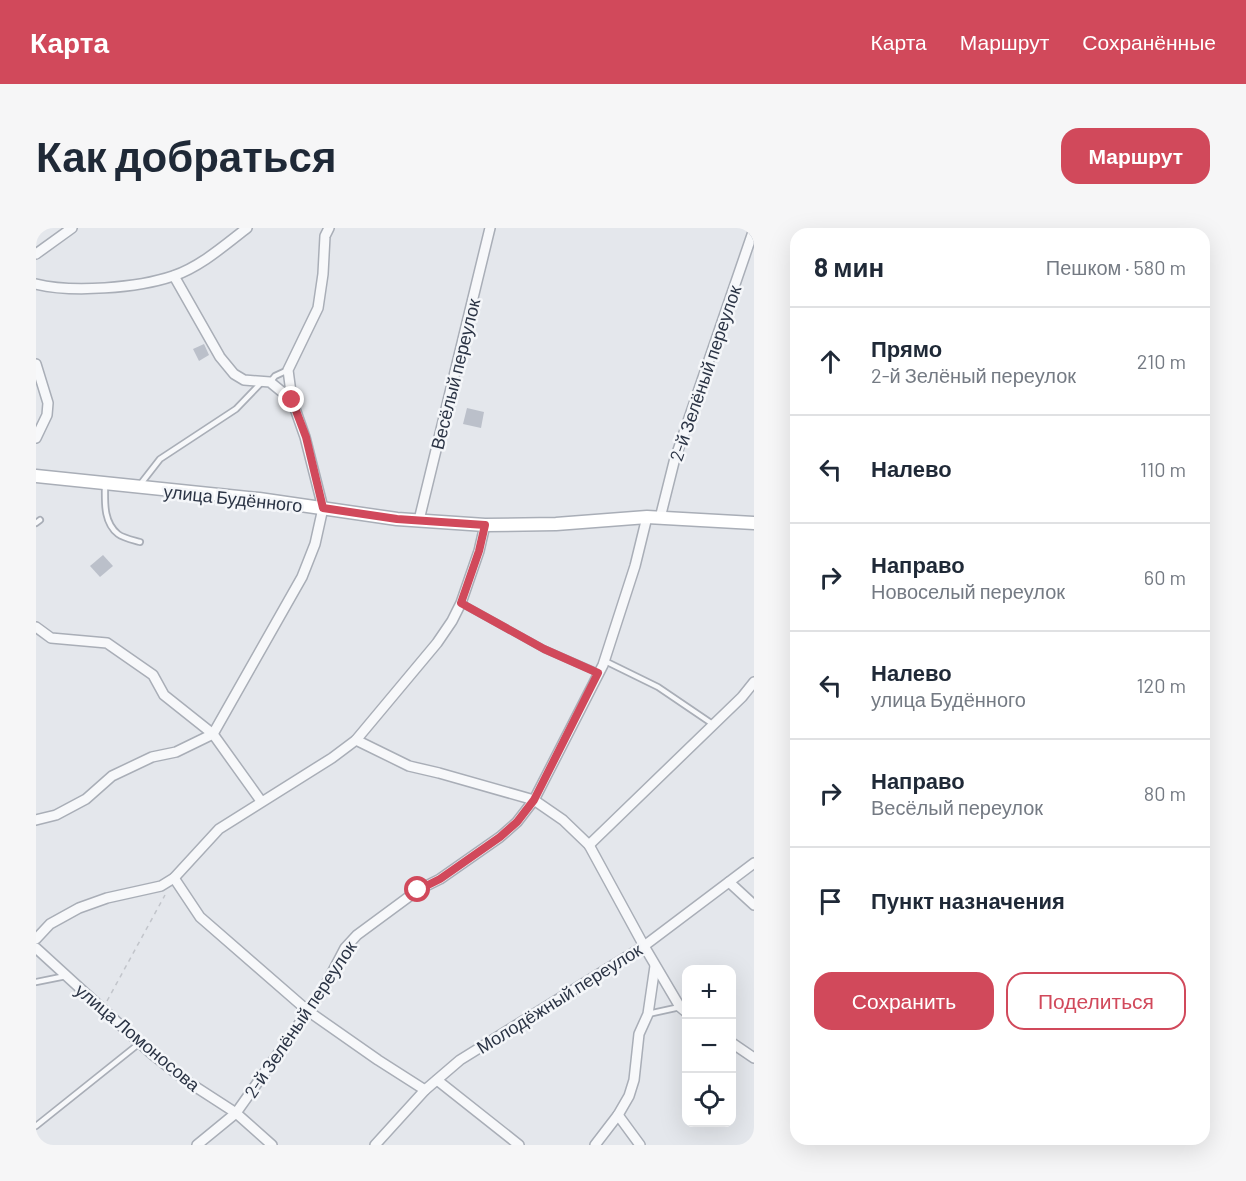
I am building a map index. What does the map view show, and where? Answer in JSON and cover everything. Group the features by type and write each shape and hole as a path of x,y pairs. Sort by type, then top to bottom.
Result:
{"main road":[{"name":"улица Будённого","path":"36,476 105,485 259,499 397,519 485,525 556,524 647,517 754,523"}],"street":[{"path":"36,254 72,228"},
{"path":"36,284 68,288 103,288 174,276 209,256 247,228"},
{"path":"316,228 324,242"},
{"path":"36,820 56,815 86,799 112,776 152,757 176,752 213,734 302,577 315,544 323,508 306,437 292,400 288,370 318,308 323,274 324,242 329,228"},
{"name":"Весёлый переулок","path":"419,520 490,228"},
{"name":"2-й Зелёный переулок","path":"660,518 674,462 754,229"},
{"path":"174,276 220,357 234,374 244,380 266,381 292,400"},
{"path":"36,364 48,402 47,415 36,438"},
{"name":"2-й Зелёный переулок","path":"197,1145 236,1113 323,990 345,948 357,935 418,890 440,879 500,837 517,822 534,800 604,661 635,566 647,517"},
{"path":"36,939 50,924 79,908 128,892 161,886 174,878 219,829 332,758 356,740 436,643 461,603 479,551 485,525"},
{"path":"36,627 51,638 107,643 153,675 164,695 213,734 243,772 261,801"},
{"path":"589,845 714,725 754,682"},
{"path":"356,740 409,766 534,800 563,820 589,845 655,966 682,1008"},
{"name":"Молодёжный переулок","path":"375,1145 425,1090 460,1060 644,946 754,863"},
{"path":"174,878 200,917 308,1011 425,1090"},
{"path":"729,882 754,905"},
{"name":"улица Ломоносова","path":"36,948 103,1010 186,1080 236,1113 272,1145"},
{"path":"595,1145 629,1096 634,1080 639,1034 648,1014 655,966"},
{"path":"736,1046 754,1058"},
{"path":"437,1080 519,1145"},
{"path":"618,1115 640,1145"}],"lane":[{"path":"137,488 160,459 236,410 266,381 288,370"},
{"path":"105,485 104,505 109,522 118,535 140,542"},
{"path":"461,603 544,649 598,673"},
{"path":"604,661 658,687 714,725"},
{"path":"36,982 66,976"},
{"path":"648,1014 682,1010"},
{"path":"36,1126 141,1042"}],"path":[{"path":"103,1010 174,878"}],"building":[{"path":"204,344 209,355 199,361 193,349"},
{"path":"467,408 484,412 481,428 463,424"},
{"path":"103,555 113,566 100,577 90,566"}],"route":[{"path":"292,400 306,437 323,508 397,519 485,525 479,551 461,603 544,649 598,673 534,800 517,822 500,837 440,879 418,890"}]}
